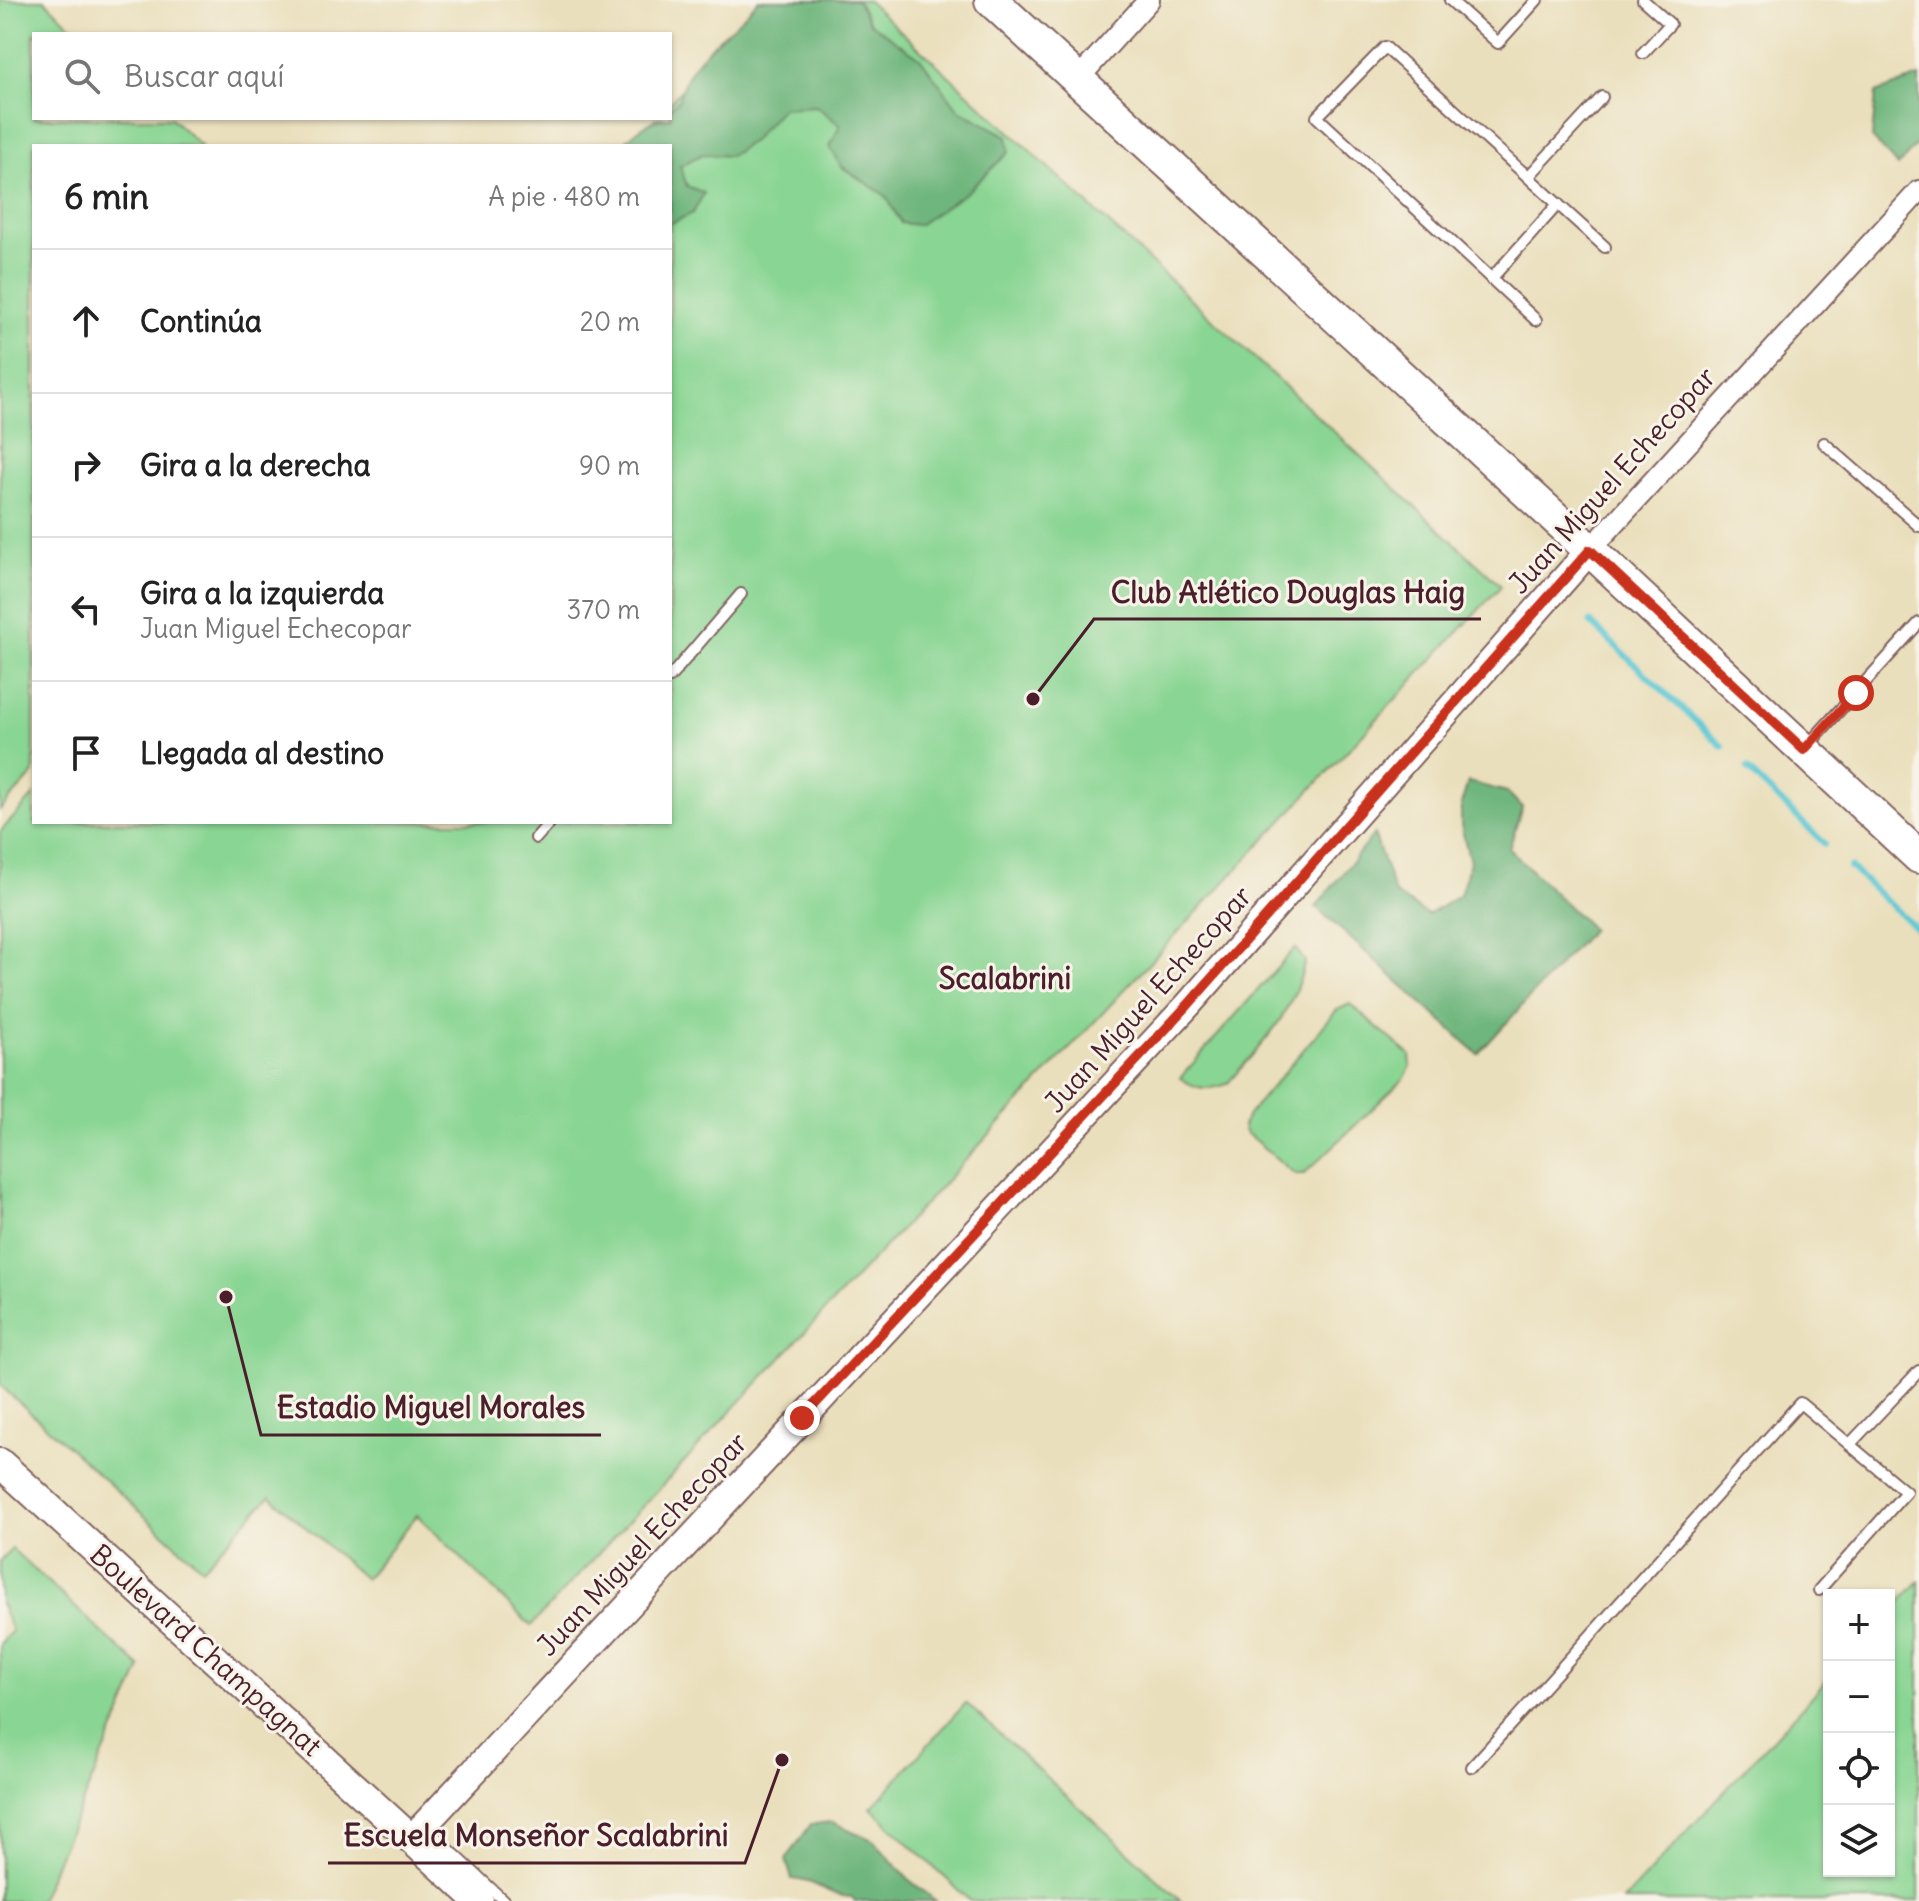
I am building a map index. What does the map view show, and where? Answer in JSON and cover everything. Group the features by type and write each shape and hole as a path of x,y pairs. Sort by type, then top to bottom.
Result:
{"main road":[{"path":"991,0 1919,857"},
{"name":"Boulevard Champagnat","path":"0,1463 417,1832 479,1901"}],"street":[{"path":"1077,80 1149,0"},
{"name":"Juan Miguel Echecopar","path":"417,1832 1177,1017 1590,550 1919,191"}],"lane":[{"path":"1450,0 1498,43 1537,0"},
{"path":"1643,0 1670,24 1643,53"},
{"path":"1536,320 1317,117 1385,47 1605,247"},
{"path":"1528,177 1602,97"},
{"path":"1491,279 1558,204"},
{"path":"1824,443 1919,526"},
{"path":"672,675 741,594"},
{"path":"1804,750 1919,623"},
{"path":"536,838 548,824"},
{"path":"1850,1444 1919,1371"},
{"path":"1472,1767 1800,1403 1906,1492 1819,1590"},
{"path":"417,1832 504,1901"}],"green space":[{"path":"0,0 44,0 78,32 32,32 32,120 173,120 199,144 32,144 32,775 0,810"},
{"path":"758,0 857,0 869,22 920,58 959,110 1007,136 1009,152 968,191 918,225 901,223 886,196 842,167 830,147 840,125 816,106 782,108 752,141 730,156 702,154 680,166 687,186 704,193 693,213 672,223 672,144 624,144 656,120 672,120 672,106 679,100 691,70"},
{"path":"764,0 867,0 1501,586 531,1626 417,1515 365,1579 270,1496 202,1568 0,1385 0,832 32,797 32,824 672,824 672,144 631,144 653,120 672,120 672,100"},
{"path":"1919,77 1919,142 1898,166 1872,138 1876,93"},
{"path":"1468,782 1507,792 1522,807 1509,849 1592,929 1478,1054 1316,907 1374,834 1395,894 1428,915 1460,895 1470,862 1461,825 1461,805"},
{"path":"1295,948 1305,961 1292,998 1275,1028 1227,1084 1202,1088 1180,1078"},
{"path":"1350,1004 1410,1055 1411,1066 1404,1079 1304,1174 1295,1174 1245,1132 1243,1126 1248,1115 1337,1010"},
{"path":"12,1549 141,1668 39,1901 0,1901 0,1644 12,1631 0,1603 0,1561"},
{"path":"1919,1581 1919,1901 1623,1901 1823,1684 1823,1877 1895,1877 1895,1607"},
{"path":"966,1703 1181,1901 970,1901 871,1808"},
{"path":"832,1822 873,1840 908,1879 936,1901 855,1901 852,1897 792,1879 786,1860 811,1824"}],"waterway":[{"path":"1590,622 1723,747"},
{"path":"1747,769 1825,844"},
{"path":"1850,867 1919,931"}],"place":[{"name":"Club Atlético Douglas Haig","path":"1033,699"},
{"name":"Estadio Miguel Morales","path":"226,1297"},
{"name":"Escuela Monseñor Scalabrini","path":"782,1760"}],"district":[{"name":"Scalabrini","path":"1005,979"}],"route":[{"path":"802,1418 1188,1005 1590,550 1804,750 1856,693"}]}
